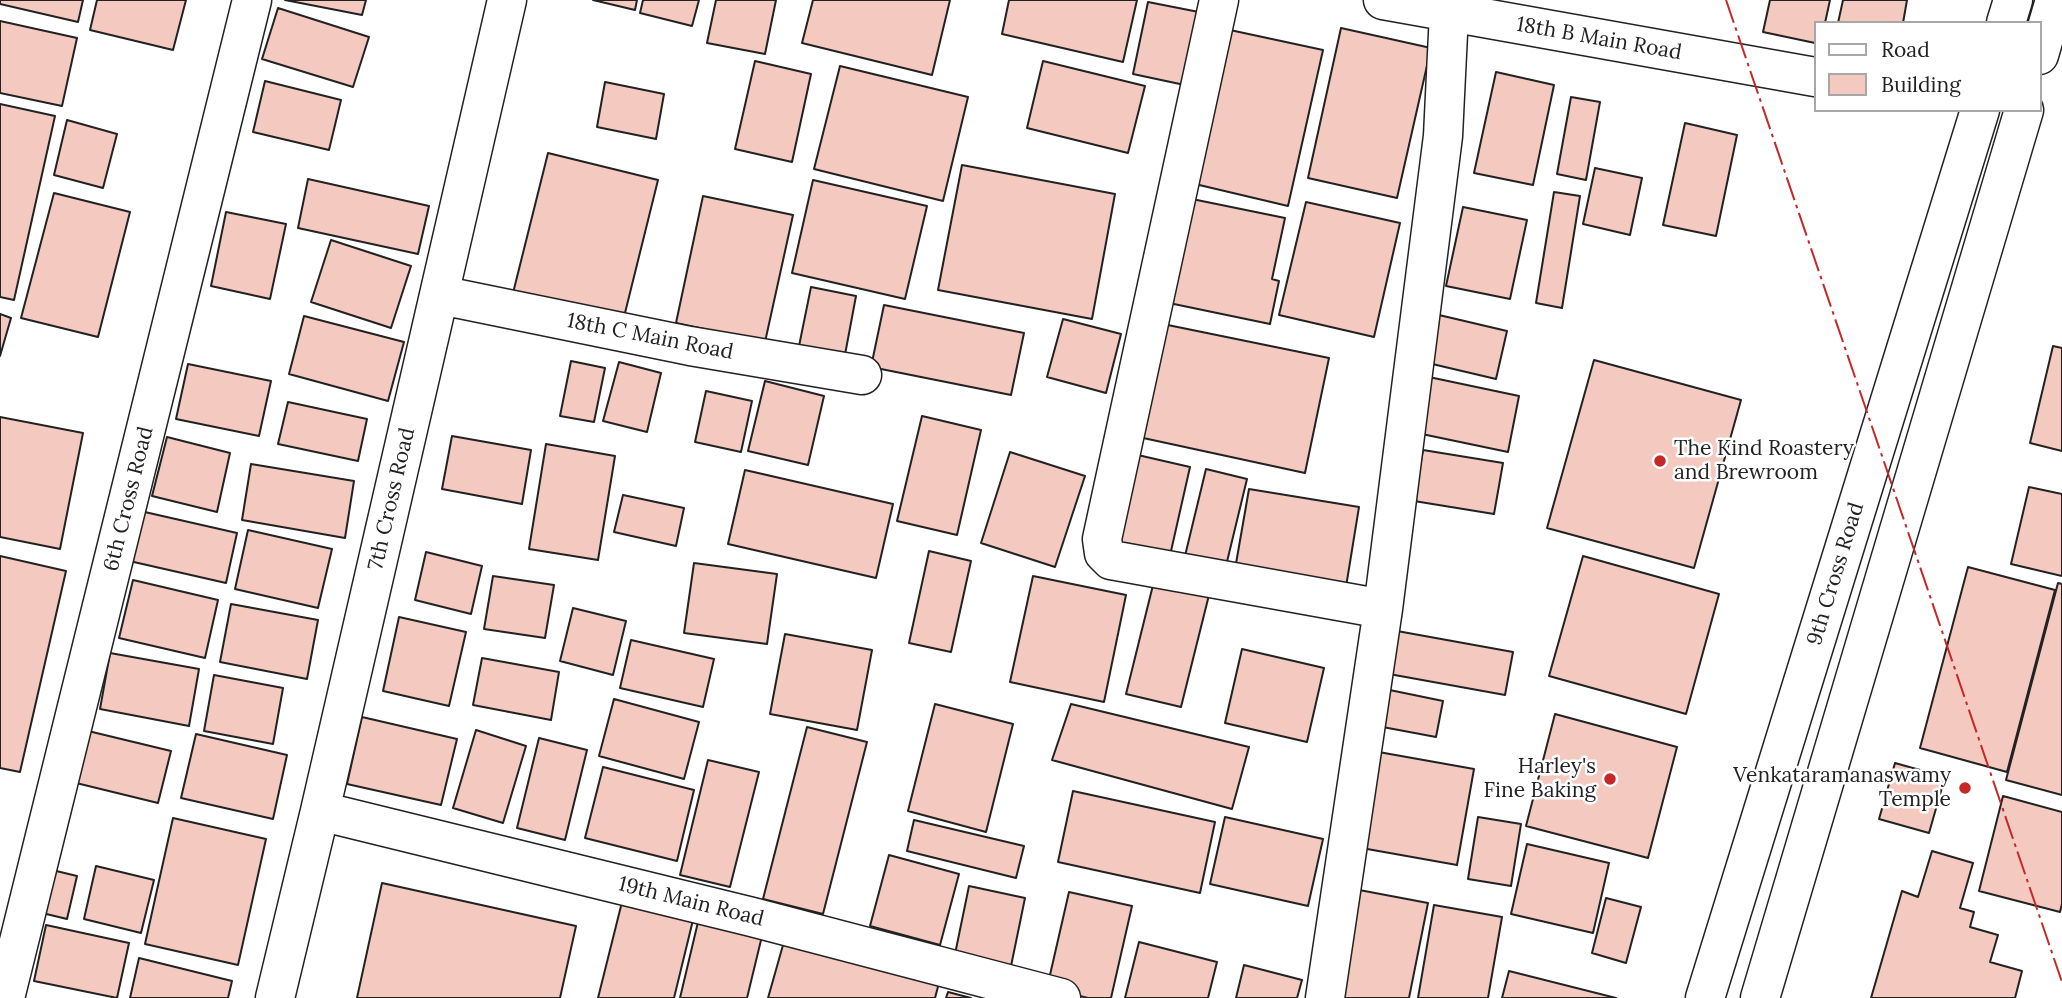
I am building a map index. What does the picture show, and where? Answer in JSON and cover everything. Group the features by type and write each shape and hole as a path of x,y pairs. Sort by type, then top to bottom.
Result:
{"street":[{"name":"6th Cross Road","path":"5,998 252,0"},
{"name":"7th Cross Road","path":"275,998 507,0"},
{"path":"1219,0 1102,539 1104,553 1111,560 1383,609"},
{"name":"18th B Main Road","path":"1383,0 1814,77"},
{"path":"2007,21 2013,0"},
{"path":"2041,48 2055,0"},
{"path":"1325,998 1383,609 1443,136 1450,13"},
{"name":"9th Cross Road","path":"1705,998 1979,112"},
{"path":"1760,998 2017,112"},
{"name":"18th C Main Road","path":"439,295 691,346 862,375"},
{"name":"19th Main Road","path":"320,811 752,917 1061,998"}],"building":[{"path":"0,0 83,0 78,22 0,4"},
{"path":"97,0 186,0 173,50 90,30"},
{"path":"285,0 366,0 362,15"},
{"path":"593,0 637,0 635,10"},
{"path":"643,0 699,0 692,26 640,13"},
{"path":"716,0 776,0 765,54 707,43"},
{"path":"813,0 950,0 932,75 802,43"},
{"path":"1009,0 1137,0 1123,62 1002,34"},
{"path":"1770,0 1830,0 1825,21 1814,21 1814,43 1763,32"},
{"path":"1843,0 1907,0 1903,21 1838,21"},
{"path":"1148,2 1209,14 1194,87 1133,74"},
{"path":"278,8 369,37 353,87 262,59"},
{"path":"0,21 77,38 62,106 0,93"},
{"path":"1341,28 1431,48 1397,198 1308,178"},
{"path":"1230,30 1323,50 1288,206 1195,184"},
{"path":"755,61 811,74 792,162 735,149"},
{"path":"1043,61 1145,86 1128,153 1027,128"},
{"path":"840,66 968,97 943,201 814,169"},
{"path":"1496,72 1554,85 1533,185 1474,173"},
{"path":"265,81 341,100 329,150 253,132"},
{"path":"605,82 664,94 656,139 597,127"},
{"path":"1571,97 1600,102 1586,180 1557,174"},
{"path":"0,104 55,116 14,300 0,297"},
{"path":"67,120 117,134 103,188 54,175"},
{"path":"1685,123 1737,135 1716,236 1663,225"},
{"path":"548,153 658,180 623,321 513,293"},
{"path":"962,165 1115,194 1092,319 938,290"},
{"path":"1595,168 1642,178 1630,235 1583,224"},
{"path":"308,179 429,206 418,254 298,228"},
{"path":"813,180 927,206 905,299 792,273"},
{"path":"1554,192 1580,196 1562,308 1536,303"},
{"path":"54,193 130,212 98,337 21,318"},
{"path":"703,196 793,215 765,342 676,323"},
{"path":"1192,199 1285,218 1272,279 1279,281 1270,324 1169,303"},
{"path":"1306,202 1400,223 1374,337 1279,315"},
{"path":"1463,207 1527,220 1510,299 1446,286"},
{"path":"226,212 286,224 270,299 211,286"},
{"path":"331,240 411,266 391,328 311,302"},
{"path":"811,287 856,296 844,360 798,351"},
{"path":"884,305 1024,333 1011,395 871,367"},
{"path":"0,314 11,318 0,356"},
{"path":"1439,315 1507,331 1496,379 1428,363"},
{"path":"304,316 404,342 388,401 289,374"},
{"path":"1063,319 1121,334 1106,393 1047,377"},
{"path":"1158,323 1329,358 1305,473 1134,436"},
{"path":"2053,346 2062,348 2062,451 2030,443"},
{"path":"1594,360 1741,400 1694,568 1547,528"},
{"path":"571,361 605,368 594,422 560,416"},
{"path":"619,362 661,373 647,432 603,421"},
{"path":"188,364 271,381 259,436 176,419"},
{"path":"1429,377 1519,396 1508,452 1417,433"},
{"path":"765,381 824,396 808,465 748,451"},
{"path":"706,391 752,401 741,452 695,442"},
{"path":"288,402 367,419 358,461 278,444"},
{"path":"922,416 981,430 957,535 897,521"},
{"path":"0,417 83,433 60,549 0,537"},
{"path":"452,436 531,450 522,504 442,489"},
{"path":"167,437 230,453 217,512 152,496"},
{"path":"546,444 615,456 598,560 529,549"},
{"path":"1423,450 1503,463 1494,514 1414,501"},
{"path":"1010,452 1085,476 1055,567 981,543"},
{"path":"1129,453 1190,467 1169,560 1108,546"},
{"path":"251,464 354,481 345,538 242,520"},
{"path":"1206,469 1247,479 1225,570 1184,560"},
{"path":"745,470 893,504 876,578 728,544"},
{"path":"2029,487 2062,494 2062,576 2011,564"},
{"path":"1249,489 1359,507 1345,593 1234,575"},
{"path":"623,495 684,508 676,546 614,532"},
{"path":"136,510 237,533 226,583 125,560"},
{"path":"248,530 332,549 318,608 235,589"},
{"path":"929,551 971,561 951,652 909,643"},
{"path":"426,552 482,566 471,614 415,600"},
{"path":"0,556 66,571 20,772 0,768"},
{"path":"1583,556 1719,594 1686,714 1549,676"},
{"path":"694,563 777,574 767,644 684,633"},
{"path":"1968,567 2055,590 2007,772 1920,748"},
{"path":"493,576 554,585 545,638 484,629"},
{"path":"1033,576 1126,595 1104,702 1010,682"},
{"path":"133,580 218,600 205,658 119,638"},
{"path":"1154,581 1209,595 1181,707 1126,694"},
{"path":"2058,583 2062,584 2062,795 2006,780"},
{"path":"231,604 318,620 307,679 220,662"},
{"path":"573,608 626,621 613,675 560,661"},
{"path":"399,617 466,632 449,706 383,691"},
{"path":"1386,629 1513,652 1505,695 1378,672"},
{"path":"785,634 872,650 857,730 770,714"},
{"path":"631,640 714,659 703,707 620,688"},
{"path":"1242,649 1324,668 1307,742 1225,723"},
{"path":"110,653 199,669 189,726 100,709"},
{"path":"482,658 559,672 551,720 473,705"},
{"path":"214,675 283,688 273,744 204,731"},
{"path":"1380,688 1443,701 1436,737 1372,725"},
{"path":"614,699 699,722 684,779 599,756"},
{"path":"935,704 1013,724 986,832 908,811"},
{"path":"1071,704 1249,747 1232,809 1052,760"},
{"path":"1555,714 1677,747 1648,858 1526,826"},
{"path":"362,717 457,739 441,805 347,784"},
{"path":"807,727 867,742 823,914 763,899"},
{"path":"84,730 171,751 158,803 72,782"},
{"path":"476,730 526,746 503,823 453,808"},
{"path":"196,734 287,755 273,819 181,798"},
{"path":"539,738 587,750 565,840 517,828"},
{"path":"1373,751 1474,769 1457,865 1356,847"},
{"path":"708,760 759,772 730,887 680,875"},
{"path":"1895,763 1945,777 1929,833 1879,819"},
{"path":"603,767 694,790 677,861 585,838"},
{"path":"1073,791 1215,822 1200,893 1058,862"},
{"path":"2003,796 2062,812 2060,912 1979,891"},
{"path":"1225,817 1323,839 1308,906 1210,884"},
{"path":"1478,817 1521,824 1511,886 1468,879"},
{"path":"173,818 266,839 238,965 145,944"},
{"path":"914,820 1024,846 1016,878 907,851"},
{"path":"1527,844 1609,863 1593,933 1511,914"},
{"path":"1932,851 1973,863 1960,908 1974,912 1970,927 1998,935 1990,962 2022,971 2015,998 1871,998 1902,891 1918,897"},
{"path":"889,855 959,874 940,945 870,926"},
{"path":"96,866 154,880 141,933 84,919"},
{"path":"48,869 77,876 67,919 38,912"},
{"path":"382,883 576,926 560,998 357,998"},
{"path":"969,886 1025,898 1010,971 954,959"},
{"path":"1354,889 1428,903 1409,998 1332,998"},
{"path":"1069,892 1132,906 1111,998 1088,998 1047,988"},
{"path":"1606,898 1641,907 1626,963 1592,953"},
{"path":"622,902 693,920 674,998 598,998"},
{"path":"1434,905 1502,917 1488,998 1418,998"},
{"path":"698,922 762,936 747,998 680,998"},
{"path":"46,925 129,943 117,998 34,981"},
{"path":"785,938 940,979 935,998 768,998"},
{"path":"1139,942 1217,962 1208,998 1125,998"},
{"path":"139,958 232,981 228,998 130,998"},
{"path":"1244,965 1302,980 1297,998 1236,998"},
{"path":"1509,971 1616,998 1502,998"},
{"path":"948,992 971,998 946,998"}],"power":[{"path":"1726,0 2062,982"}],"place":[{"name":"The Kind Roastery and Brewroom","path":"1660,461"},
{"name":"Harley's Fine Baking","path":"1610,779"},
{"name":"Venkataramanaswamy Temple","path":"1965,788"}]}
